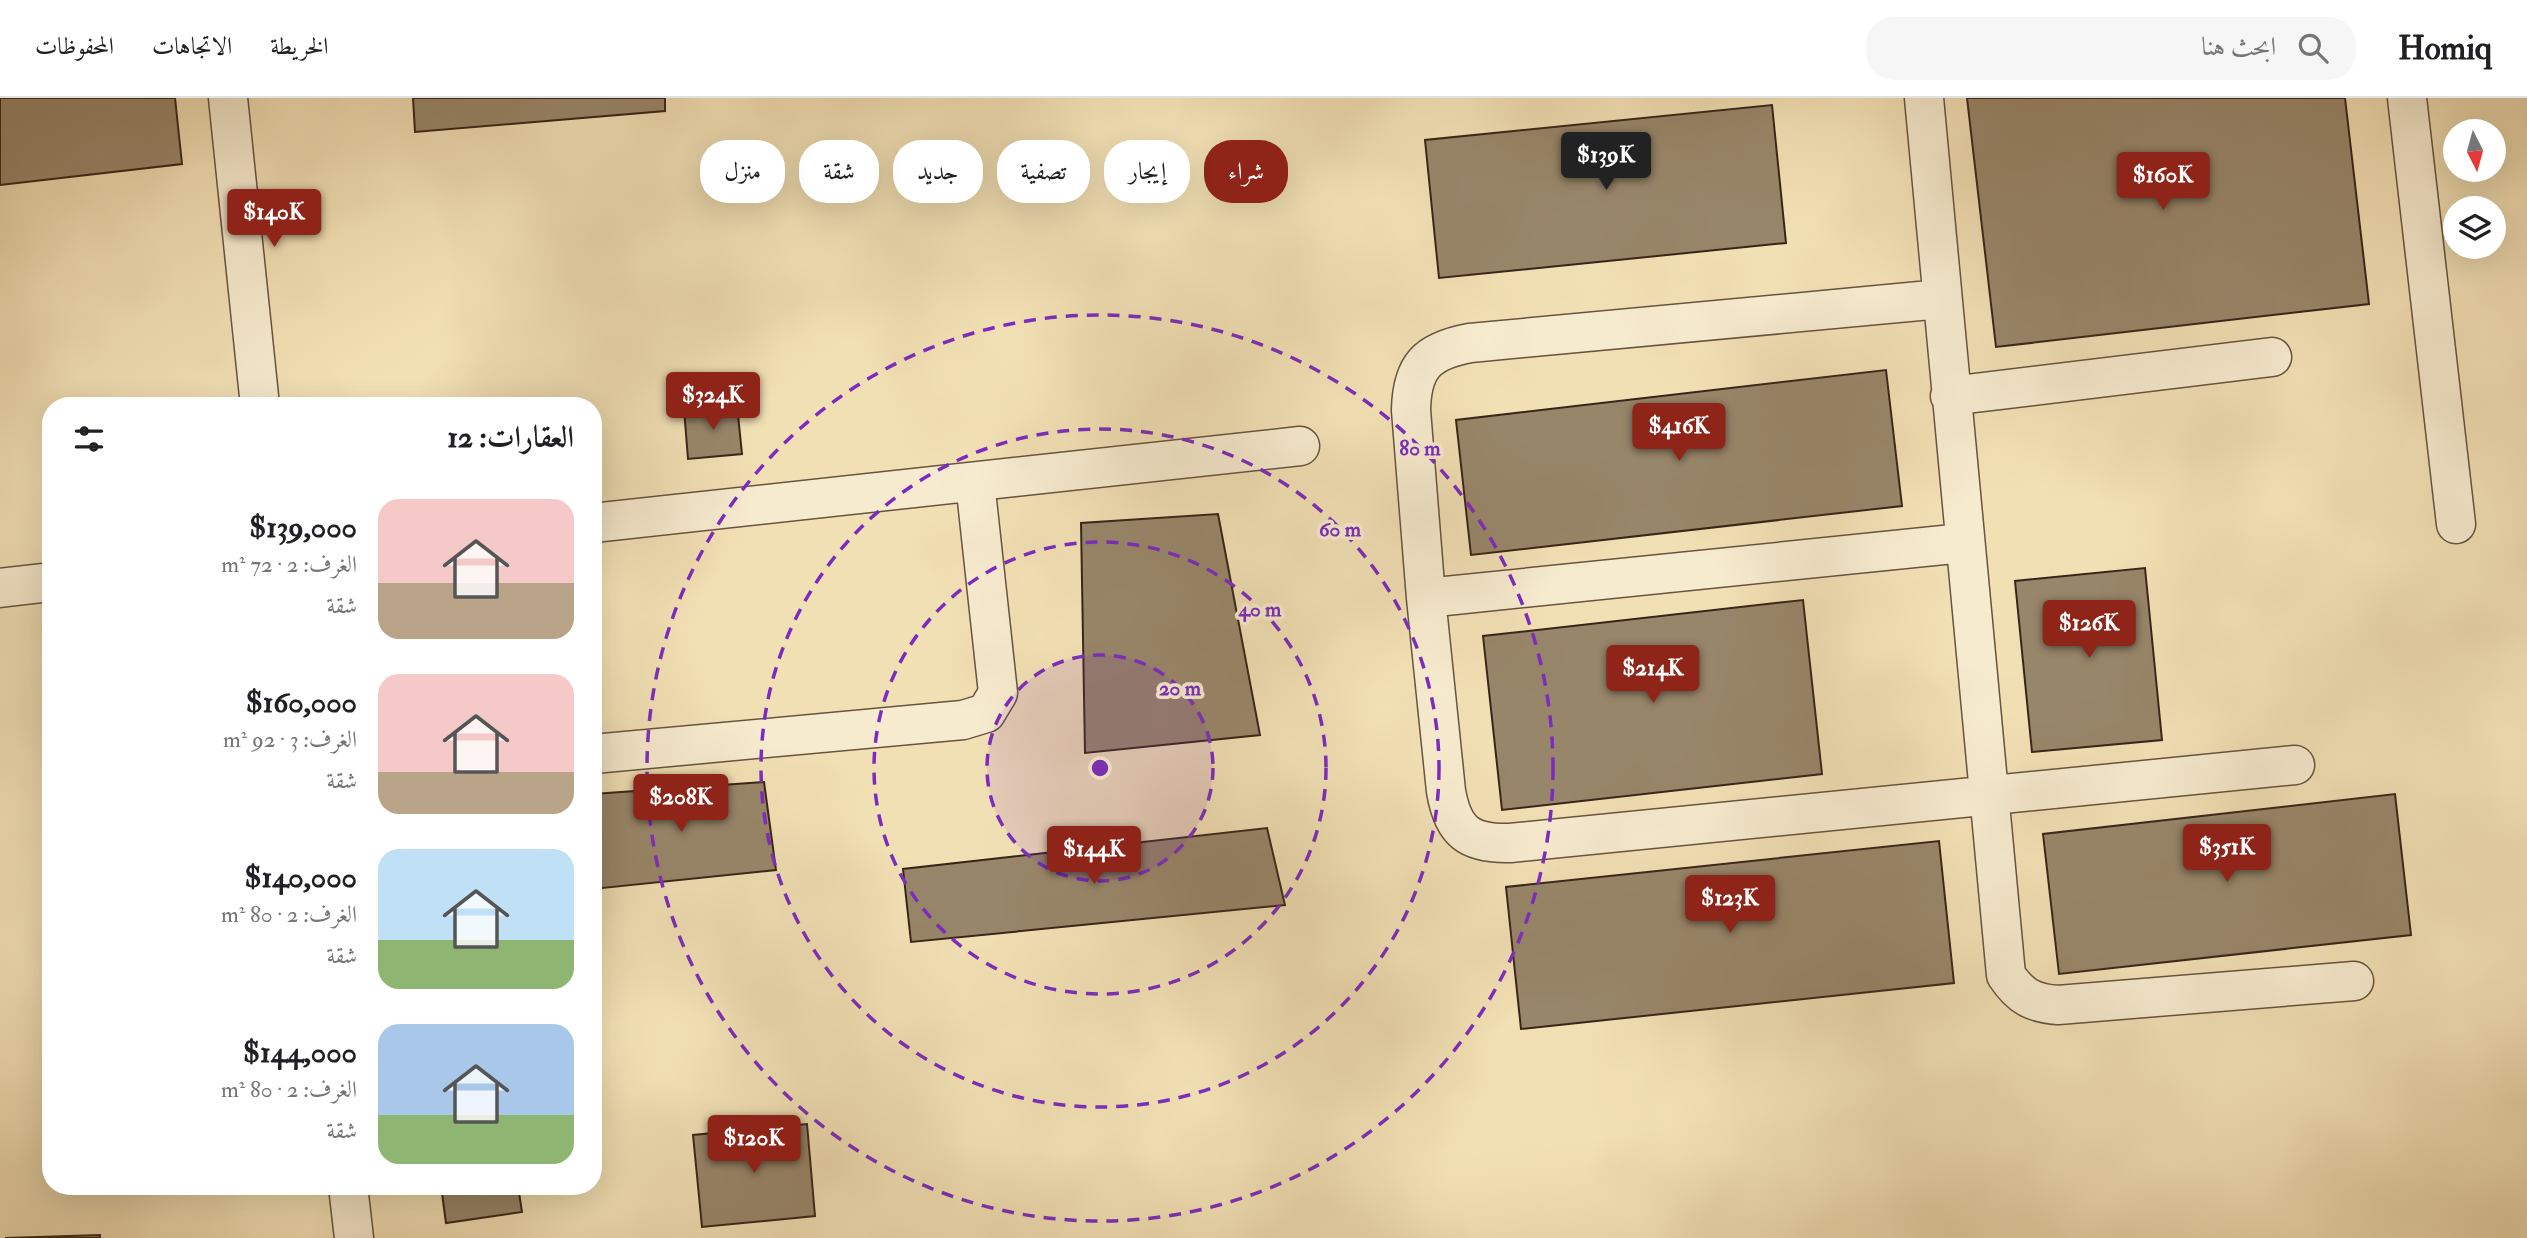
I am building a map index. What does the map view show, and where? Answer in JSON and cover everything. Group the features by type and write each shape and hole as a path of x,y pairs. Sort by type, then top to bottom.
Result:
{"street":[{"path":"229,98 259,397"},
{"path":"1924,98 1963,542 2006,975 2018,993 2037,1004 2058,1005 2354,981"},
{"path":"2407,98 2456,524"},
{"path":"1941,299 1445,348 1424,363 1412,385 1426,598 1450,814 1464,834 1487,844 2295,765"},
{"path":"1950,396 2272,357"},
{"path":"602,522 1300,446"},
{"path":"602,753 975,719 986,713 998,692 975,482"},
{"path":"1426,598 1963,542"},
{"path":"0,587 42,583"},
{"path":"349,1195 354,1238"}],"building":[{"path":"0,98 175,98 182,164 0,185"},
{"path":"413,98 665,98 665,111 415,132"},
{"path":"1967,98 2345,98 2369,304 1996,347"},
{"path":"1772,105 1786,243 1439,278 1425,140"},
{"path":"1886,370 1902,506 1471,555 1456,420"},
{"path":"737,405 742,454 688,459 684,409"},
{"path":"1218,514 1260,735 1085,753 1081,523"},
{"path":"2145,568 2162,740 2032,752 2015,581"},
{"path":"1803,600 1822,774 1502,810 1483,636"},
{"path":"764,782 776,870 602,888 602,793"},
{"path":"2395,794 2411,935 2059,974 2043,834"},
{"path":"1267,828 1285,905 911,942 903,869"},
{"path":"1939,841 1954,983 1521,1029 1506,887"},
{"path":"807,1124 815,1216 702,1227 693,1135"},
{"path":"442,1195 519,1195 522,1212 446,1223"},
{"path":"100,1235 100,1238 5,1238"}]}
